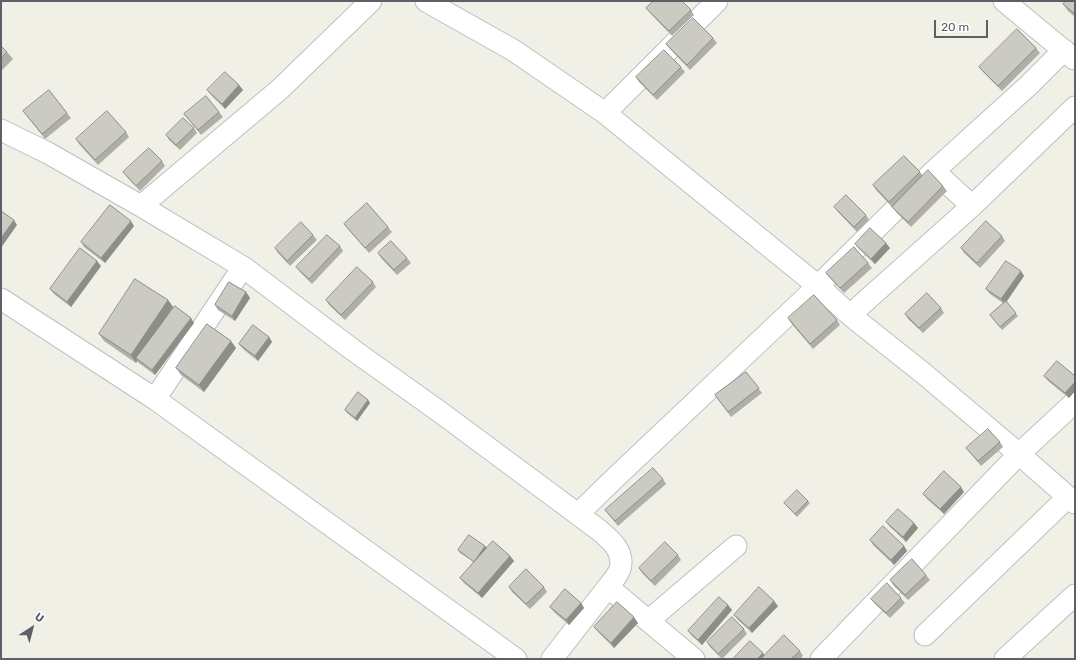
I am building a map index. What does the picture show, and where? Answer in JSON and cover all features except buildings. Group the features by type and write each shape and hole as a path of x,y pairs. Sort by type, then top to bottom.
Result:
{"street":[{"path":"141,206 279,90 371,1"},
{"path":"426,1 513,50 605,113 818,286 850,315 923,373 1072,500 925,635"},
{"path":"605,113 717,1"},
{"path":"578,514 818,286 934,171 1029,85 1069,55 1004,1"},
{"path":"850,315 972,206 1075,107"},
{"path":"1,130 48,153 243,267 353,350 446,416 578,514 613,543 621,557 620,570 552,659"},
{"path":"934,171 972,206"},
{"path":"155,399 243,267"},
{"path":"1,299 155,399 516,659"},
{"path":"821,659 1019,454 1075,402"},
{"path":"648,621 736,546"},
{"path":"608,587 694,659"},
{"path":"1005,659 1075,595"}]}
